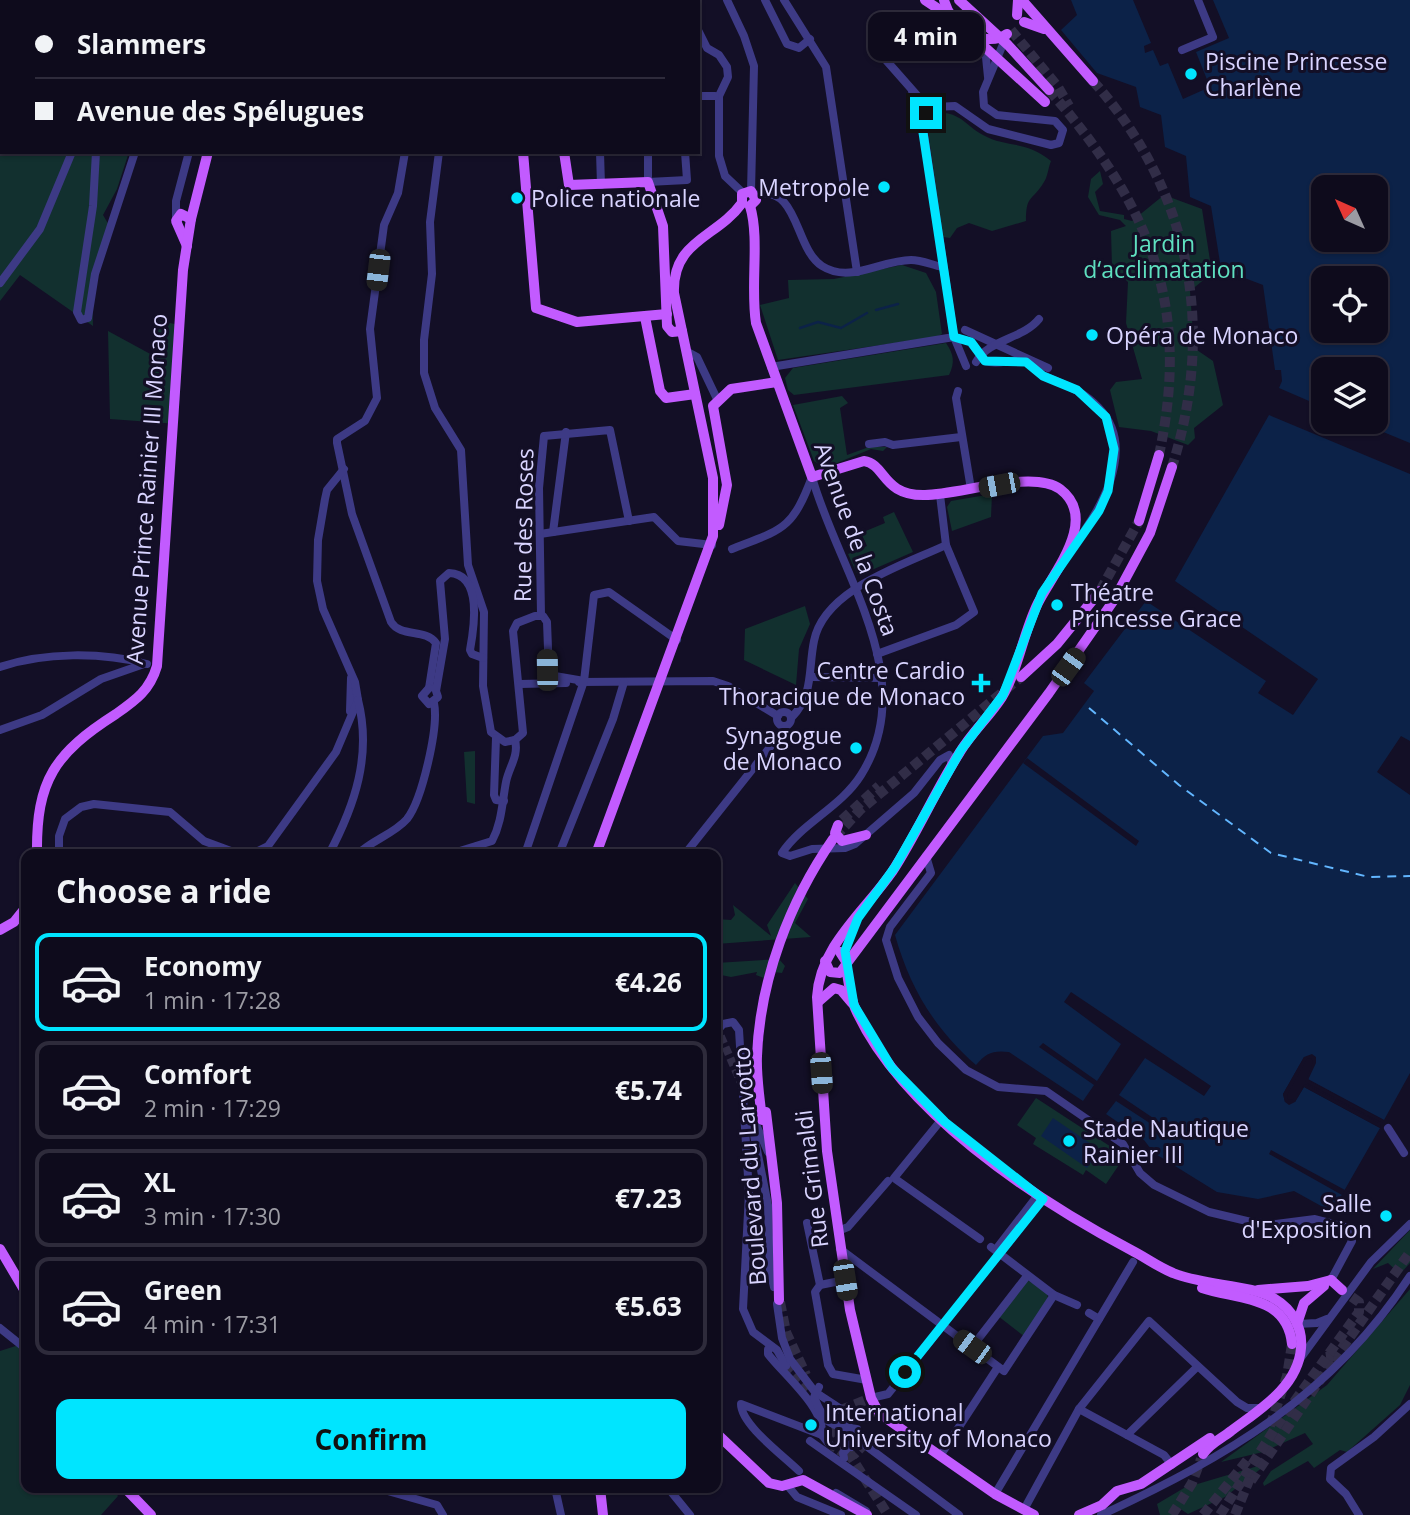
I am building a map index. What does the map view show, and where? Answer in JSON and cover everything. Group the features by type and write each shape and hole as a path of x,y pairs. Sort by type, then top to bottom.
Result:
{"main road":[{"path":"925,0 953,18 1045,102"},
{"path":"944,0 953,18"},
{"path":"958,0 1001,38 1049,90"},
{"path":"1020,0 1021,19 1035,23 1048,32"},
{"path":"1020,0 1093,81"},
{"path":"966,30 989,40 1007,34"},
{"name":"Avenue Prince Rainier III Monaco","path":"37,849 37,813 50,774 78,739 144,694 157,666 187,246 183,220 197,196 208,154"},
{"path":"523,154 534,303 542,313 577,322 667,314"},
{"path":"564,154 569,185 648,182 663,226 669,329 682,331"},
{"path":"723,489 695,394 674,293 678,264 691,247 748,198"},
{"name":"Avenue de la Costa","path":"748,198 753,219 752,300 757,330 813,477"},
{"path":"645,317 660,391 666,398 695,394"},
{"path":"598,849 713,541 723,489 713,416 717,399 731,390 777,382"},
{"path":"1139,521 1159,455"},
{"path":"813,477 868,461 899,491 920,495 940,495 1031,481 1050,483 1063,491 1072,503 1075,524 1075,540 1035,609 1003,695 952,765 895,867 858,918 840,958 854,1005"},
{"path":"840,958 864,939 1059,680 1130,573 1150,533 1172,467"},
{"path":"1021,677 1065,635 1100,591"},
{"path":"838,825 835,833 842,841 866,835"},
{"path":"760,1033 769,983 782,937 808,878 833,839"},
{"path":"0,930 21,913"},
{"name":"Rue Grimaldi","path":"858,918 840,958 819,979 818,1003 827,1151 840,1249 871,1398"},
{"path":"818,1003 823,994 834,988 841,990 854,1005 892,1068 942,1119 1041,1197 1156,1264 1185,1277 1236,1289 1310,1290 1331,1279 1342,1290"},
{"name":"Boulevard du Larvotto","path":"760,1033 757,1068 762,1120"},
{"name":"Boulevard du Larvotto","path":"760,1033 771,1165 774,1287 777,1301"},
{"name":"Boulevard du Larvotto","path":"771,1165 777,1301"},
{"path":"0,1249 21,1285"},
{"path":"1185,1277 1194,1285 1211,1291 1267,1304 1283,1318 1292,1344"},
{"path":"1297,1324 1300,1310 1310,1290"},
{"path":"1203,1454 1210,1444 1262,1408 1282,1390 1297,1365 1301,1341 1297,1324 1279,1301 1252,1291"},
{"path":"871,1398 880,1413 995,1494 1034,1515"},
{"path":"1079,1515 1102,1505 1117,1491 1141,1484 1233,1423 1243,1420"},
{"path":"721,1438 766,1481 776,1486 803,1480 866,1515"},
{"path":"130,1493 151,1515"},
{"path":"601,1493 603,1515"}],"street":[{"path":"727,0 744,36 754,66 748,198"},
{"path":"765,0 787,44 799,48 810,39"},
{"path":"784,0 826,67 857,272"},
{"path":"1182,50 1213,37 1198,0"},
{"path":"966,30 986,57 988,80"},
{"path":"700,34 707,48 719,55 727,67 728,77 719,96 719,156 726,176 748,198 776,196 788,205 801,241 818,264 840,273 913,260 942,267"},
{"path":"885,59 922,101 935,107 955,106 988,129 1051,145 1058,144 1063,135 1062,126 1055,121 989,112 982,97 999,60 1007,34"},
{"path":"911,88 923,118 954,337 966,366"},
{"path":"700,96 715,96"},
{"path":"923,118 935,107"},
{"path":"0,283 40,229 71,154"},
{"path":"96,154 93,206 77,312 81,320 88,318 95,274 134,154"},
{"path":"183,220 176,201 188,154"},
{"path":"348,498 338,439 365,421 377,398 370,329 384,225 398,193 405,154"},
{"path":"439,154 430,222 432,274 424,340 424,373 435,408 461,450 468,565 482,600 483,686 493,735 494,795 496,800 504,801"},
{"path":"600,154 601,185"},
{"path":"648,154 648,182 687,180 685,154"},
{"path":"978,359 999,344 1031,329 1039,319"},
{"path":"965,330 999,344 1044,373"},
{"path":"771,367 954,337 971,342 978,359"},
{"path":"686,351 693,352 697,357 717,399"},
{"path":"978,359 992,363 1026,362 1077,390 1091,400 1106,417 1112,434 1114,463 1108,491 1099,511 1075,540"},
{"path":"958,391 970,484"},
{"path":"553,532 566,432 610,430 629,521"},
{"name":"Rue des Roses","path":"566,432 544,436 538,615 547,622 549,675 584,681"},
{"path":"869,444 885,442 893,445 964,438"},
{"path":"331,849 356,791 363,761 362,714 352,676 323,609 317,581 318,540 327,491 344,469"},
{"path":"732,550 789,524 802,505 813,477"},
{"name":"Avenue de la Costa","path":"813,477 877,654 883,698 872,754 854,785 782,853 790,856 817,848 845,848 866,835 914,793 940,760 949,755 952,765"},
{"path":"333,483 341,486 348,498 391,622 397,630 431,637 436,643 432,690 438,697 434,703 433,741 411,811 397,827 365,849"},
{"path":"877,654 956,625 974,612 946,545 940,495"},
{"path":"802,505 811,497 818,497"},
{"path":"540,534 654,517 678,541 713,541"},
{"path":"689,849 786,727 807,695 812,677 814,639 831,608 855,590 946,545"},
{"path":"432,690 445,639 445,611 439,590 440,581 449,573 457,574 467,582 473,601 471,654 483,658"},
{"path":"527,849 584,681 596,593 608,592 677,640"},
{"path":"493,735 505,742 515,740 523,733 513,631 517,623 538,615"},
{"path":"474,628 484,631"},
{"path":"0,667 28,657 120,659 157,666"},
{"path":"0,730 42,716 101,680 145,664"},
{"path":"350,713 352,676"},
{"path":"812,677 881,678"},
{"path":"520,684 713,681 740,692 778,716"},
{"path":"561,849 613,719 624,682"},
{"path":"432,690 424,691 422,698 427,704 434,703"},
{"path":"262,849 268,846 336,752 358,699"},
{"path":"350,713 356,711 362,714"},
{"path":"778,716 785,712 792,718"},
{"path":"778,716 779,724 786,727"},
{"path":"466,849 492,841 516,752 515,740"},
{"path":"59,849 59,836 65,819 72,811 94,804 170,812 198,837 227,849"},
{"path":"926,856 931,873 890,927 886,940 901,985 918,1017 938,1043 966,1070 998,1087 1046,1091 1123,1144 1137,1170 1149,1182 1209,1212 1251,1222 1276,1224 1309,1219 1335,1222 1349,1229 1352,1238 1331,1279"},
{"path":"721,1026 733,1022 739,1030 748,1169 742,1303 753,1332 772,1347 786,1366"},
{"path":"771,1165 751,1114 768,1205 770,1270 774,1287"},
{"path":"838,1231 848,1227 942,1119"},
{"path":"1388,1128 1404,1153"},
{"path":"891,1180 980,1239"},
{"path":"871,1398 888,1394 942,1325 995,1249 1041,1197"},
{"path":"807,1223 820,1285 814,1296 830,1371 839,1376 867,1380"},
{"path":"1297,1365 1371,1262 1410,1224"},
{"path":"840,1249 1001,1369"},
{"path":"995,1249 1027,1276 1077,1305"},
{"path":"998,1489 1133,1262"},
{"path":"972,1347 1027,1276"},
{"path":"1101,1515 1219,1457 1302,1400 1363,1340 1410,1276"},
{"path":"820,1285 845,1280"},
{"path":"940,1456 1054,1294"},
{"path":"777,1301 782,1338 790,1359 817,1389 841,1409 854,1444"},
{"path":"1089,1313 1099,1319"},
{"path":"1297,1324 1317,1323 1330,1317"},
{"path":"1027,1504 1079,1409 1149,1321 1243,1407 1262,1408"},
{"path":"0,1328 21,1345"},
{"path":"772,1347 768,1349 768,1354 802,1392 823,1428"},
{"path":"1127,1435 1197,1367"},
{"path":"817,1389 814,1397 829,1444"},
{"path":"799,1471 760,1436 741,1411 741,1404 823,1428 840,1429 854,1444 895,1505 916,1515"},
{"path":"1359,1515 1346,1494 1333,1483 1329,1475 1334,1465 1374,1437 1410,1404"},
{"path":"1079,1409 1164,1455 1172,1465"},
{"path":"810,1441 854,1444 959,1515"},
{"path":"787,1485 797,1497 841,1515"},
{"path":"833,1491 858,1503 866,1515"},
{"path":"1117,1491 1113,1500 1120,1506"},
{"path":"395,1493 437,1505 443,1515"},
{"path":"556,1493 561,1515"},
{"path":"672,1493 690,1515"}],"green space":[{"path":"935,114 955,116 992,139 1025,147 1051,161 1045,180 1029,202 1026,221 992,231 969,223 957,228 950,238 943,237 927,124"},
{"path":"0,154 128,154 117,189 103,215 110,227 92,275 93,326 20,275 0,301"},
{"name":"Jardin d‘acclimatation","path":"1100,171 1103,184 1095,192 1100,211 1124,215 1124,219 1132,221 1164,195 1202,209 1212,273 1190,291 1194,348 1213,361 1223,405 1194,428 1195,438 1188,445 1151,431 1119,427 1110,390 1116,382 1142,379 1126,323 1128,282 1112,267 1111,231 1126,226 1120,220 1099,215 1088,197 1091,179"},
{"path":"902,265 926,273 936,292 942,334 778,360 760,305 789,298 788,280 834,279"},
{"path":"156,320 184,326 178,424 110,419 108,331 154,356"},
{"path":"946,343 953,359 949,375 794,395 788,390 785,378 793,368"},
{"path":"842,396 848,403 840,408 847,455 869,447 887,447 883,451 871,449 825,468 814,461 793,405"},
{"path":"992,494 991,517 952,531 947,507 951,501"},
{"path":"894,512 913,552 858,576 848,554 867,546 861,533 885,523 883,517"},
{"path":"805,606 810,624 799,649 796,685 744,660 745,629"},
{"path":"475,751 475,804 467,802 464,752"},
{"path":"795,883 808,899 795,923 811,937 721,944 721,919 731,920 735,915 733,905 771,936 767,925"},
{"path":"779,959 785,966 782,973 766,971 764,978 756,975 757,972 731,977 721,975 721,963"},
{"name":"Stade Nautique Rainier III","path":"1036,1098 1125,1156 1106,1184 1086,1170 1083,1175 1033,1144 1036,1138 1017,1125"},
{"path":"1410,1230 1410,1263 1400,1274 1388,1263 1373,1269"},
{"path":"1027,1280 1047,1292 1048,1299 1025,1337 998,1316"},
{"path":"1410,1289 1410,1385 1400,1405 1347,1452 1340,1450 1314,1468 1308,1461 1264,1486 1263,1483 1271,1471 1313,1444 1305,1433 1263,1452 1221,1462 1327,1385"},
{"path":"21,1344 21,1493 116,1493 118,1496 101,1515 0,1515 0,1351"},
{"path":"1268,1463 1225,1497 1188,1514 1176,1506 1174,1515 1160,1515 1157,1504 1184,1488"}],"water":[{"path":"1071,0 1133,0 1151,43 1144,46 1145,53 1153,50 1160,66 1168,63 1183,99 1210,87 1196,52 1229,38 1213,0 1410,0 1410,443 1388,434 1388,357 1311,357 1311,402 1279,388 1282,381 1281,370 1275,370 1263,285 1221,269 1211,206 1190,197 1186,156 1165,147 1161,115 1140,107 1136,87 1097,73 1061,30 1077,15"},
{"path":"1269,415 1410,474 1410,741 1401,736 1377,772 1410,795 1410,1073 1384,1120 1308,1079 1316,1057 1304,1057 1283,1094 1285,1102 1295,1102 1304,1087 1380,1128 1332,1212 1294,1191 1258,1199 1217,1192 1154,1153 1144,1140 1106,1114 1116,1101 1171,1137 1174,1132 1119,1095 1145,1058 1204,1096 1211,1086 1071,992 1064,1002 1121,1044 1097,1081 1043,1043 1039,1047 1094,1085 1083,1101 1009,1052 990,1053 976,1065 948,1037 925,1006 908,972 895,935 1043,736 1063,733 1094,691 1084,683 1146,601 1266,681 1258,693 1293,715 1318,679 1175,581"},
{"path":"1053,1118 1100,1150 1087,1168 1041,1136"}],"pier":[{"path":"1027,758 1139,841 1136,846 1023,763"},
{"path":"1312,1054 1316,1057 1316,1063 1308,1080 1384,1120 1382,1123 1305,1082 1313,1062 1311,1058 1307,1059 1287,1095 1288,1100 1293,1099 1305,1084 1381,1124 1380,1128 1304,1087 1295,1102 1289,1105 1285,1102 1283,1094 1304,1057"},
{"path":"1271,1150 1345,1190 1342,1195 1269,1154"}],"waterway":[{"path":"876,310 898,304"},
{"path":"800,328 818,322 841,328 867,313"}],"ferry route":[{"path":"1089,708 1179,785 1271,853 1369,877 1410,876"}],"tunnel":[{"path":"1011,30 1058,87 1069,106"},
{"path":"1093,81 1126,123 1153,168 1173,215 1186,263 1192,313 1192,364 1185,415 1172,467"},
{"path":"1049,90 1084,132 1113,174 1136,215 1154,258 1165,302 1170,349 1168,400 1159,455"},
{"path":"1100,591 1139,521"},
{"path":"835,837 860,810 1021,677"},
{"path":"842,820 879,786"},
{"path":"721,1037 741,1083"},
{"path":"1333,1361 1410,1252"},
{"path":"1220,1515 1276,1427 1359,1312 1359,1302 1342,1290"},
{"path":"780,1302 786,1332 806,1375"},
{"path":"1270,1426 1287,1376 1292,1344"},
{"path":"1251,1481 1333,1361 1333,1356 1326,1357"},
{"path":"786,1366 810,1390"},
{"path":"841,1410 871,1398"},
{"path":"839,1411 830,1408 827,1419 888,1515"},
{"path":"840,1416 878,1411"},
{"path":"829,1444 846,1456 855,1455 865,1445"},
{"path":"1203,1515 1249,1458"},
{"path":"1172,1515 1192,1483 1201,1459"},
{"path":"1235,1515 1252,1473"}],"place":[{"name":"Piscine Princesse Charlène","path":"1191,74"},
{"name":"Metropole","path":"884,187"},
{"name":"Police nationale","path":"517,198"},
{"name":"Opéra de Monaco","path":"1092,335"},
{"name":"Théatre Princesse Grace","path":"1057,605"},
{"name":"Centre Cardio Thoracique de Monaco","path":"981,683"},
{"name":"Synagogue de Monaco","path":"856,748"},
{"name":"Stade Nautique Rainier III","path":"1069,1141"},
{"name":"Salle d'Exposition","path":"1386,1216"},
{"name":"International University of Monaco","path":"811,1425"}],"route":[{"path":"905,1372 1043,1199 1006,1173 945,1122 925,1104 880,1053 854,1005 846,966 846,941 858,918 901,858 961,750 1000,701 1009,684 1042,593 1104,502 1114,458 1109,423 1097,405 1086,396 1068,385 1043,376 1026,362 985,361 971,342 954,337 922,126 926,113"}]}
